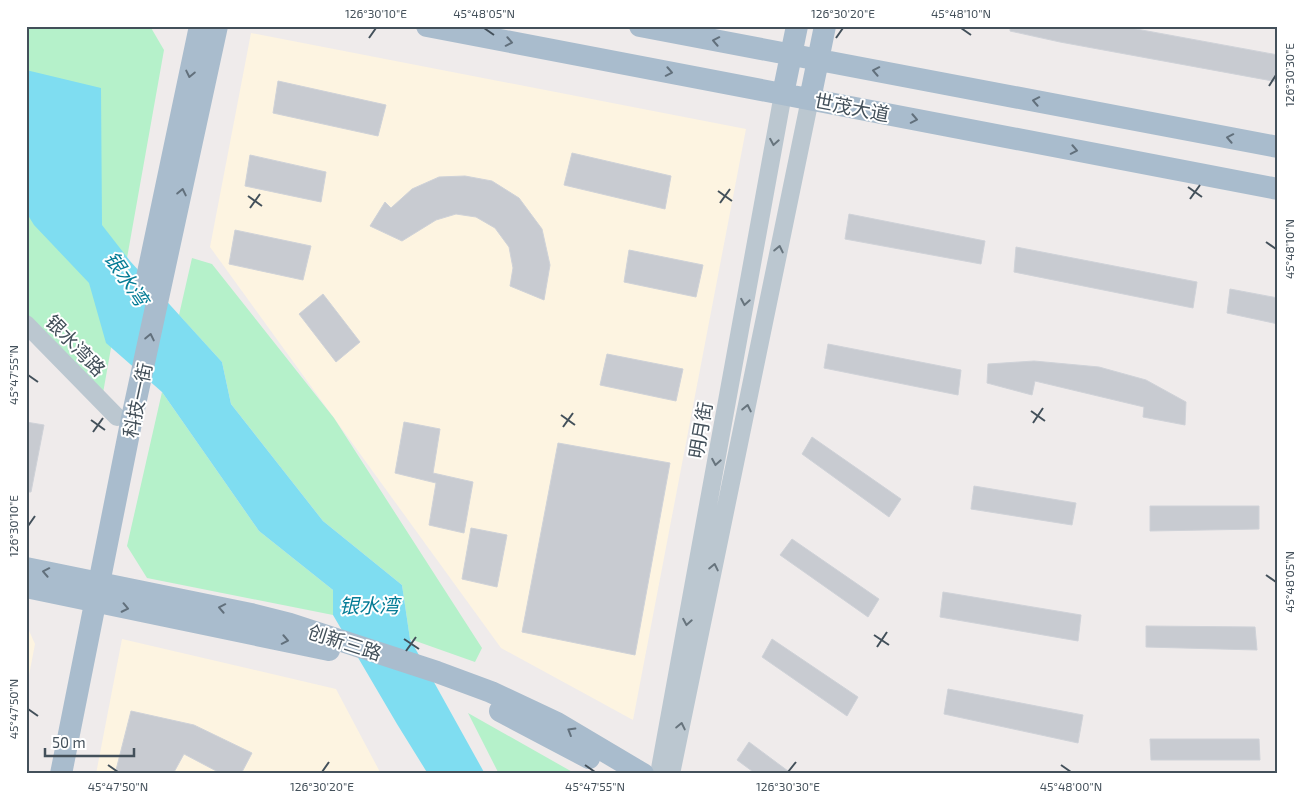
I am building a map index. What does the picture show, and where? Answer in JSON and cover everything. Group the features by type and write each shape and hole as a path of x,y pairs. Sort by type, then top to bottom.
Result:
{"main road":[{"name":"科技一街","path":"164,239 200,26"},
{"name":"科技一街","path":"61,774 122,417 217,26"},
{"name":"世茂大道","path":"427,26 1278,189"},
{"path":"640,26 1278,147"},
{"path":"783,94 797,26"},
{"path":"810,99 825,26"},
{"name":"创新三路","path":"26,568 91,591 300,643 340,646 442,681 491,692 558,723 643,774"},
{"name":"创新三路","path":"26,587 91,591"},
{"name":"科技一街","path":"46,774 91,591"},
{"name":"创新三路","path":"442,681 617,774"}],"street":[{"name":"明月街","path":"659,774 783,94"},
{"path":"671,774 810,99"},
{"name":"银水湾路","path":"26,324 122,417"}],"shaded area":[{"path":"251,33 746,129 633,720 501,648 210,247"},
{"path":"26,624 35,644 26,691"},
{"path":"122,639 336,689 381,774 96,774"}],"green space":[{"path":"26,26 150,26 164,50 103,393 26,314"},
{"path":"192,258 212,264 334,418 482,648 475,662 410,639 402,585 323,521 231,404 222,362 179,315"},
{"path":"162,392 259,531 333,590 333,615 147,578 127,546"},
{"path":"468,713 576,774 499,774"}],"water":[{"name":"银水湾","path":"26,70 101,88 102,225 130,261 222,362 231,404 323,521 402,585 410,639 485,774 428,774 333,615 333,590 259,531 162,392 106,343 89,283 34,225 26,212"}],"building":[{"path":"1010,26 1120,26 1278,55 1278,82 1060,42 1010,31"},
{"path":"278,81 386,105 378,136 273,113"},
{"path":"572,153 671,176 665,209 564,185"},
{"path":"250,155 326,172 321,202 245,186"},
{"path":"465,176 492,181 519,198 542,229 550,265 544,300 510,286 513,268 509,247 495,228 476,217 456,214 436,220 402,241 370,226 385,202 391,208 412,189 439,177"},
{"path":"849,214 985,241 981,264 845,239"},
{"path":"235,230 311,246 303,280 229,264"},
{"path":"1016,247 1197,282 1193,308 1014,272"},
{"path":"629,250 703,265 696,297 624,282"},
{"path":"1230,289 1278,298 1278,324 1227,313"},
{"path":"323,294 360,342 336,362 299,314"},
{"path":"828,344 961,370 958,395 824,368"},
{"path":"607,354 683,369 676,401 600,385"},
{"path":"1034,361 1099,367 1146,380 1186,402 1185,425 1143,417 1144,407 1035,381 1032,395 987,383 988,364"},
{"path":"26,422 44,425 31,492 26,492"},
{"path":"404,422 440,429 433,473 473,482 464,533 429,525 436,483 395,473"},
{"path":"812,437 901,499 889,517 802,454"},
{"path":"558,443 670,463 635,655 522,632"},
{"path":"974,486 1076,503 1072,525 971,509"},
{"path":"1150,506 1259,506 1259,529 1150,531"},
{"path":"471,528 507,535 497,587 462,579"},
{"path":"792,539 879,599 868,617 780,555"},
{"path":"943,592 1081,615 1078,641 940,617"},
{"path":"1146,626 1255,627 1257,650 1146,647"},
{"path":"772,639 858,697 847,716 762,657"},
{"path":"948,689 1083,715 1078,743 944,714"},
{"path":"131,711 194,725 252,753 241,774 222,774 184,754 173,774 115,774"},
{"path":"1150,739 1259,739 1260,760 1151,760"},
{"path":"749,742 792,774 756,774 737,760"}]}
